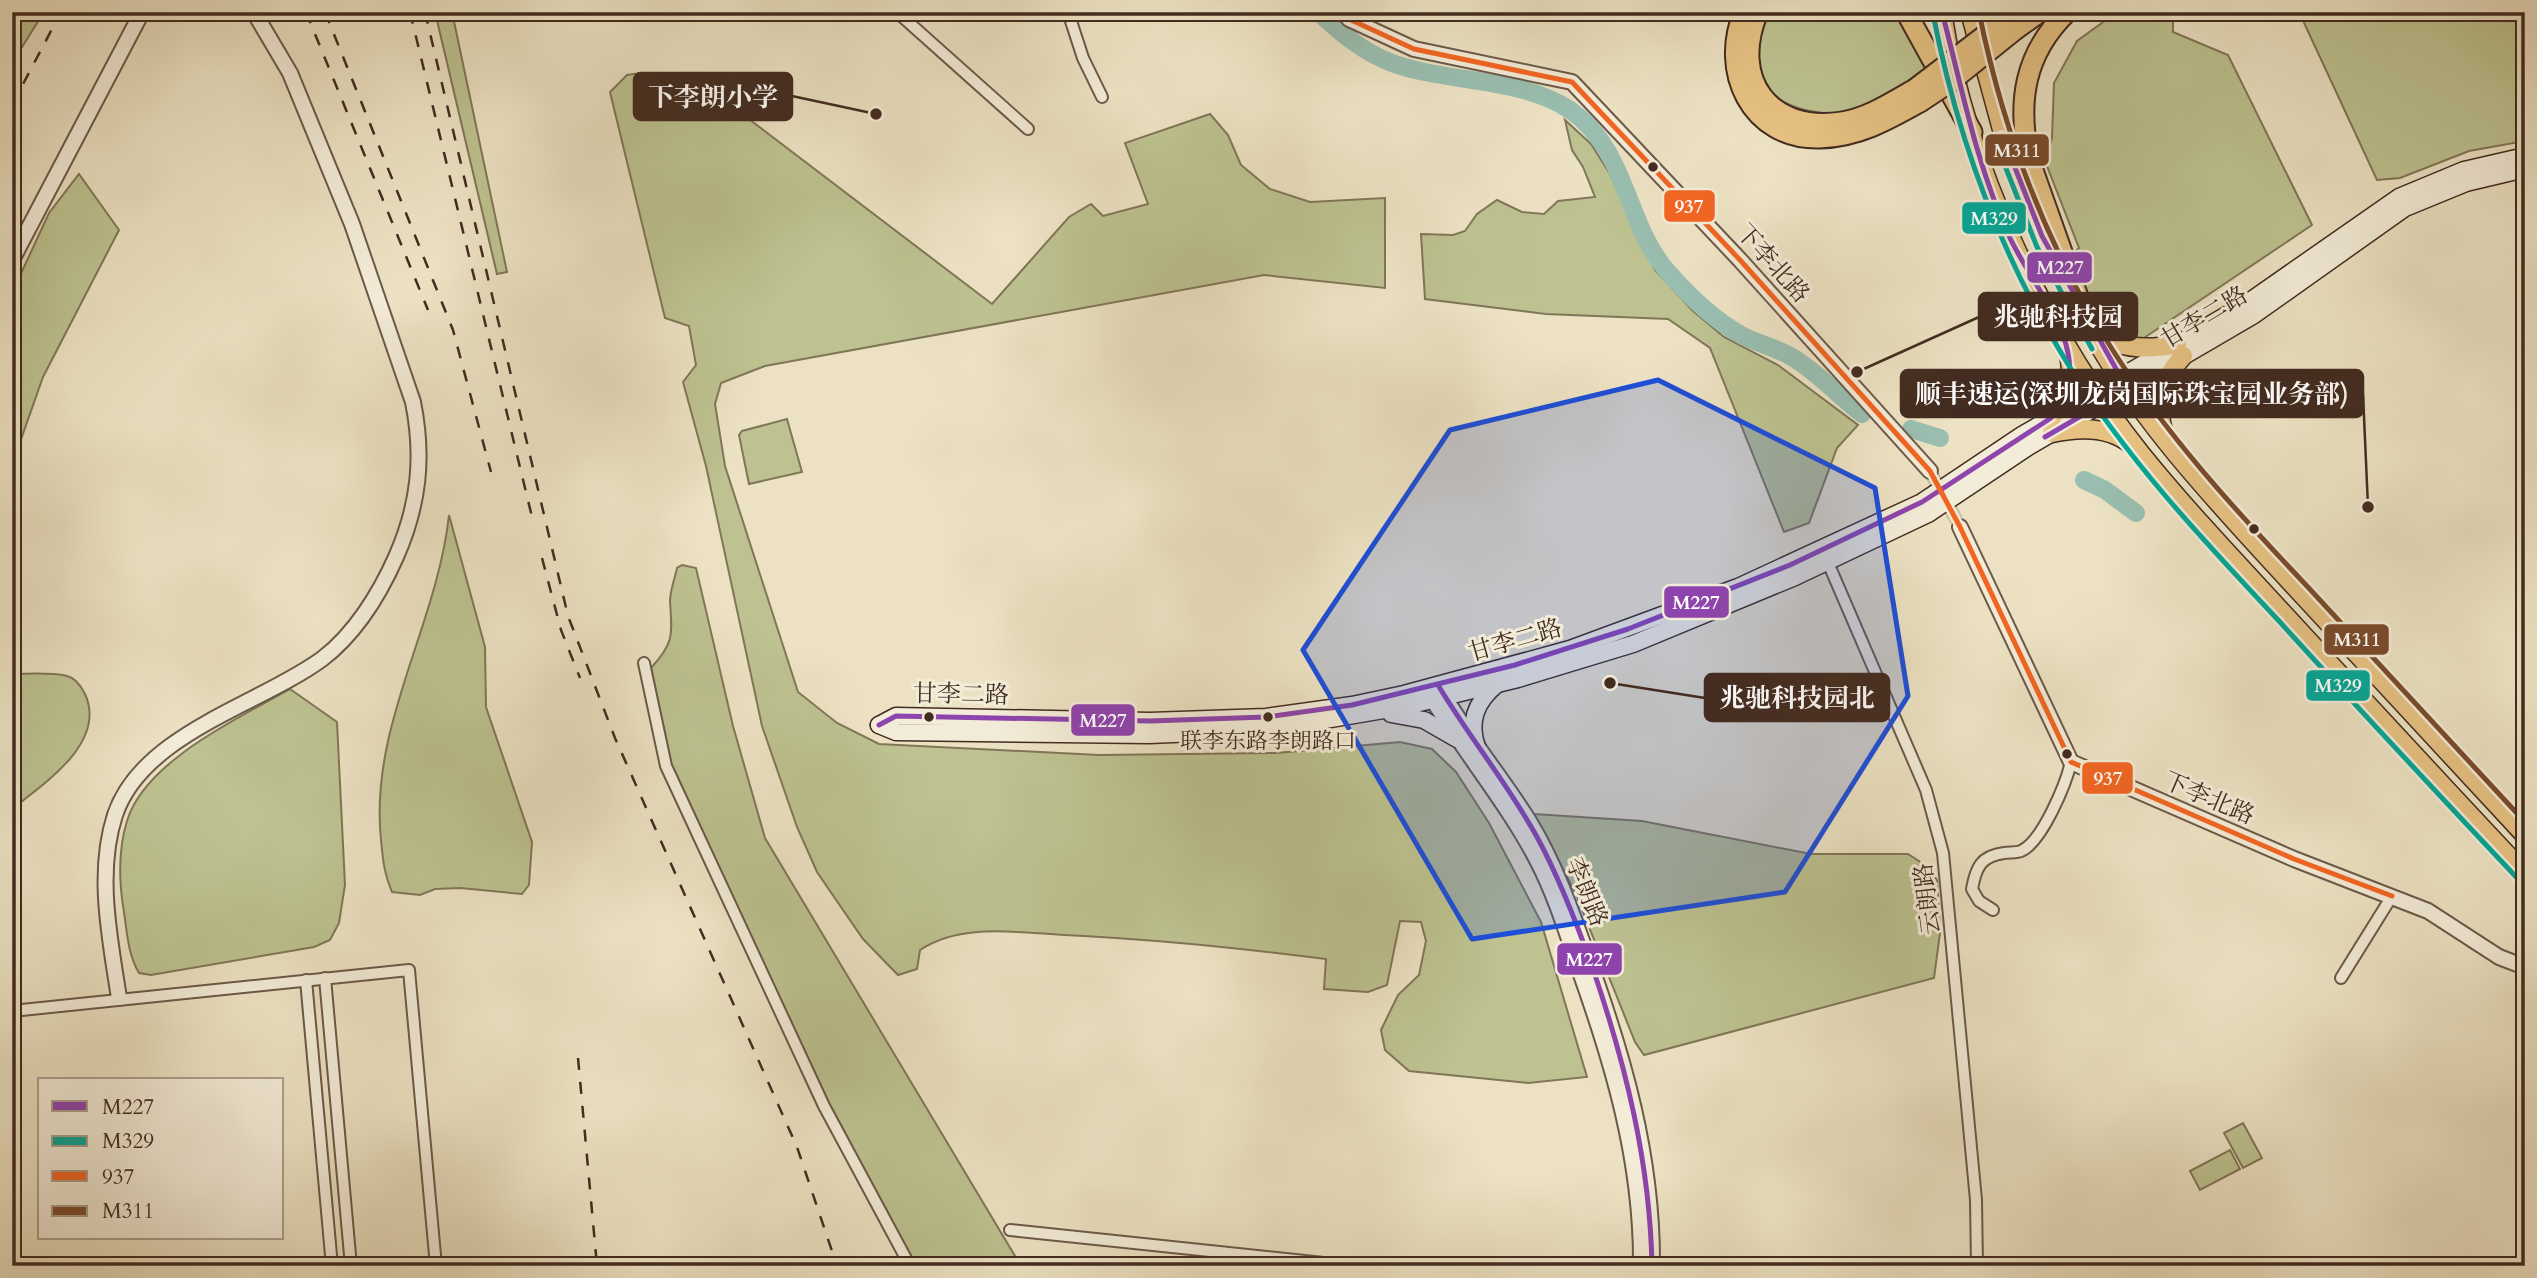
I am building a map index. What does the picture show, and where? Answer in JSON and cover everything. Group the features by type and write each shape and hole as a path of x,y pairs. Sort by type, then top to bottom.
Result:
{"highway":[{"path":"1744,12 1736,32 1734,61 1739,83 1749,102 1765,121 1785,132 1805,138 1862,132 1918,95 2014,20 2040,12"},
{"path":"1758,12 1750,34 1748,56 1751,79 1774,109 1796,120 1818,124 1844,122 1918,95"},
{"path":"1906,12 1972,132"},
{"path":"2067,12 2045,36 2029,65 2025,81 2024,134 2029,159 2088,325"}],"main road":[{"path":"1942,12 1972,132 1986,178 2010,238 2065,340 2101,397 2140,452 2201,524 2525,874"},
{"path":"1970,12 2013,170 2046,244 2088,325 2124,383 2168,444 2221,507 2525,835"},
{"name":"甘李二路","path":"1825,556 1628,629 1548,656 1435,692 1371,713 1267,730 1149,735 896,732 879,724 896,716 1150,721 1266,717 1435,692 1497,684 1633,643 1825,556 1928,514 2052,425 2180,350 2399,197 2464,170 2525,156"},
{"name":"甘李二路","path":"2180,350 2254,315 2405,208 2466,183 2525,169"},
{"path":"2088,325 2099,335 2130,346 2180,350 2161,397 2162,430 2168,444"},
{"path":"2065,340 2070,356 2070,385 2052,425 2101,431 2127,442 2140,452"},
{"path":"1477,747 1473,736 1474,714 1478,704 1497,684"},
{"path":"1371,713 1424,720 1457,739"}],"street":[{"path":"12,260 142,12"},
{"path":"119,998 110,934 106,868 113,824 124,795 133,780 168,748 322,659 347,636 386,579 414,510 420,478 419,432 413,402 356,236 290,73 254,12"},
{"path":"897,12 1028,129"},
{"path":"1068,12 1083,58 1102,97"},
{"name":"下李北路","path":"1343,12 1349,19 1414,49 1572,82 1740,260 1930,471"},
{"path":"1961,527 2071,762 2065,787 2030,843 2021,852 1987,857 1978,865 1972,889 1979,901 1993,910"},
{"name":"云朗路","path":"1825,556 1926,790 1943,853 1975,1187 1977,1266"},
{"path":"644,663 666,766 824,1106 910,1266"},
{"name":"李朗路","path":"1435,692 1457,739 1518,826 1538,863 1582,977 1610,1058 1629,1133 1637,1193 1641,1266"},
{"name":"李朗路","path":"1435,692 1528,820 1549,859 1605,1008 1635,1105 1651,1219 1652,1266"},
{"name":"下李北路","path":"2071,762 2294,859 2438,916 2499,957 2525,967"},
{"path":"2341,978 2392,896"},
{"path":"12,1011 409,970 436,1266"},
{"path":"325,978 351,1266"},
{"path":"306,980 332,1266"},
{"path":"1010,1230 1352,1266"}],"highlighted area":[{"path":"1658,380 1875,488 1908,696 1785,892 1472,939 1303,650 1450,430"}],"green space":[{"path":"12,12 44,12 12,63"},
{"path":"435,12 452,12 507,272 497,274"},
{"path":"1770,12 1895,12 1917,37 1926,70 1896,92 1862,109 1822,113 1794,106 1772,92 1762,78 1757,41 1759,30"},
{"path":"2117,12 2173,12 2173,32 2228,55 2312,225 2138,342 2103,328 2071,255 2079,248 2045,161 2052,138 2054,83 2077,41"},
{"path":"2299,12 2525,12 2525,141 2469,151 2400,178 2377,180"},
{"path":"627,75 691,75 992,304 1069,217 1091,204 1103,216 1148,204 1125,143 1210,114 1228,135 1241,165 1270,189 1310,202 1385,198 1385,288 1264,275 765,366 721,383 715,404 725,466 798,692 837,723 879,744 1099,755 1276,753 1400,742 1432,749 1456,772 1489,823 1541,922 1587,1077 1528,1083 1409,1071 1385,1050 1381,1030 1398,995 1419,975 1426,941 1421,922 1400,921 1387,985 1368,992 1324,989 1326,959 1163,941 1010,931 972,932 936,941 920,950 917,969 898,975 863,939 817,872 797,827 762,726 706,466 683,382 696,365 689,326 665,318 610,92"},
{"path":"1565,120 1591,144 1610,174 1655,270 1693,311 1724,337 1778,365 1858,425 1837,448 1809,523 1784,532 1710,348 1668,319 1546,314 1425,299 1421,234 1453,235 1465,231 1477,214 1497,200 1522,212 1544,214 1558,201 1595,197 1583,167 1572,150"},
{"path":"79,174 119,230 43,377 12,465 12,293 49,213"},
{"path":"787,419 802,472 749,484 739,435 742,431"},
{"path":"449,515 485,647 486,707 532,842 529,885 522,894 460,888 435,889 420,895 392,892 384,867 380,798 385,757 394,716 432,597"},
{"path":"682,565 696,568 733,726 765,838 1021,1266 916,1266 829,1103 672,767 651,668 668,644 671,630 671,593 677,568"},
{"path":"12,674 70,677 85,694 90,712 88,729 69,760 12,809"},
{"path":"290,689 337,722 345,885 339,923 330,940 314,947 151,975 139,973 128,941 120,874 124,831 137,799 153,779 196,743"},
{"path":"1534,814 1642,821 1811,854 1908,854 1928,867 1937,880 1940,933 1934,978 1644,1055 1635,1042 1575,892"},
{"path":"2243,1123 2262,1158 2243,1168 2224,1133"},
{"path":"2230,1150 2240,1169 2200,1190 2190,1171"}],"waterway":[{"path":"1318,12 1362,48 1381,59 1413,69 1529,92 1570,110 1589,126 1604,145 1653,252 1684,289 1733,330 1801,363 1862,414"},
{"path":"1911,429 1940,438"},
{"path":"2084,480 2105,490 2136,513"}],"tunnel":[{"path":"1930,471 1960,527"}],"railway":[{"path":"12,105 61,12"},
{"path":"306,12 428,310"},
{"path":"325,12 453,330 491,472"},
{"path":"410,12 532,517"},
{"path":"425,12 568,616 615,738 797,1147 837,1266"},
{"path":"542,558 561,630 580,678"},
{"path":"578,1058 597,1266"}],"transit line":[{"name":"937","path":"1343,12 1349,19 1414,49 1572,82 1740,260 1930,471 1960,527 2071,762 2294,859 2392,896"},
{"name":"M227","path":"879,725 896,716 1150,721 1266,717 1352,705 1515,665 1628,629 1790,565 1922,502 2051,418 2067,387 2070,371 2068,353 2058,324 2017,252 1988,184 1942,12"},
{"name":"M311","path":"1979,12 2001,101 2030,187 2067,270 2133,381 2228,501 2525,822"},
{"name":"M329","path":"1933,14 1968,150 2001,237 2042,320 2089,396 2113,431 2193,528 2519,880"},
{"name":"M227","path":"2002,135 2042,236 2130,394"},
{"name":"M329","path":"1994,138 2037,247 2092,349"},
{"name":"M227","path":"2045,437 2127,389"},
{"name":"M227","path":"1438,685 1537,837 1561,885 1587,952 1616,1042 1634,1115 1647,1190 1652,1266"}],"place":[{"name":"下李朗小学","path":"876,114"},
{"name":"兆驰科技园","path":"1857,372"},
{"name":"顺丰速运(深圳龙岗国际珠宝园业务部)","path":"2368,507"},
{"name":"兆驰科技园北","path":"1610,683"},
{"name":"联李东路李朗路口","path":"1268,717"}]}
